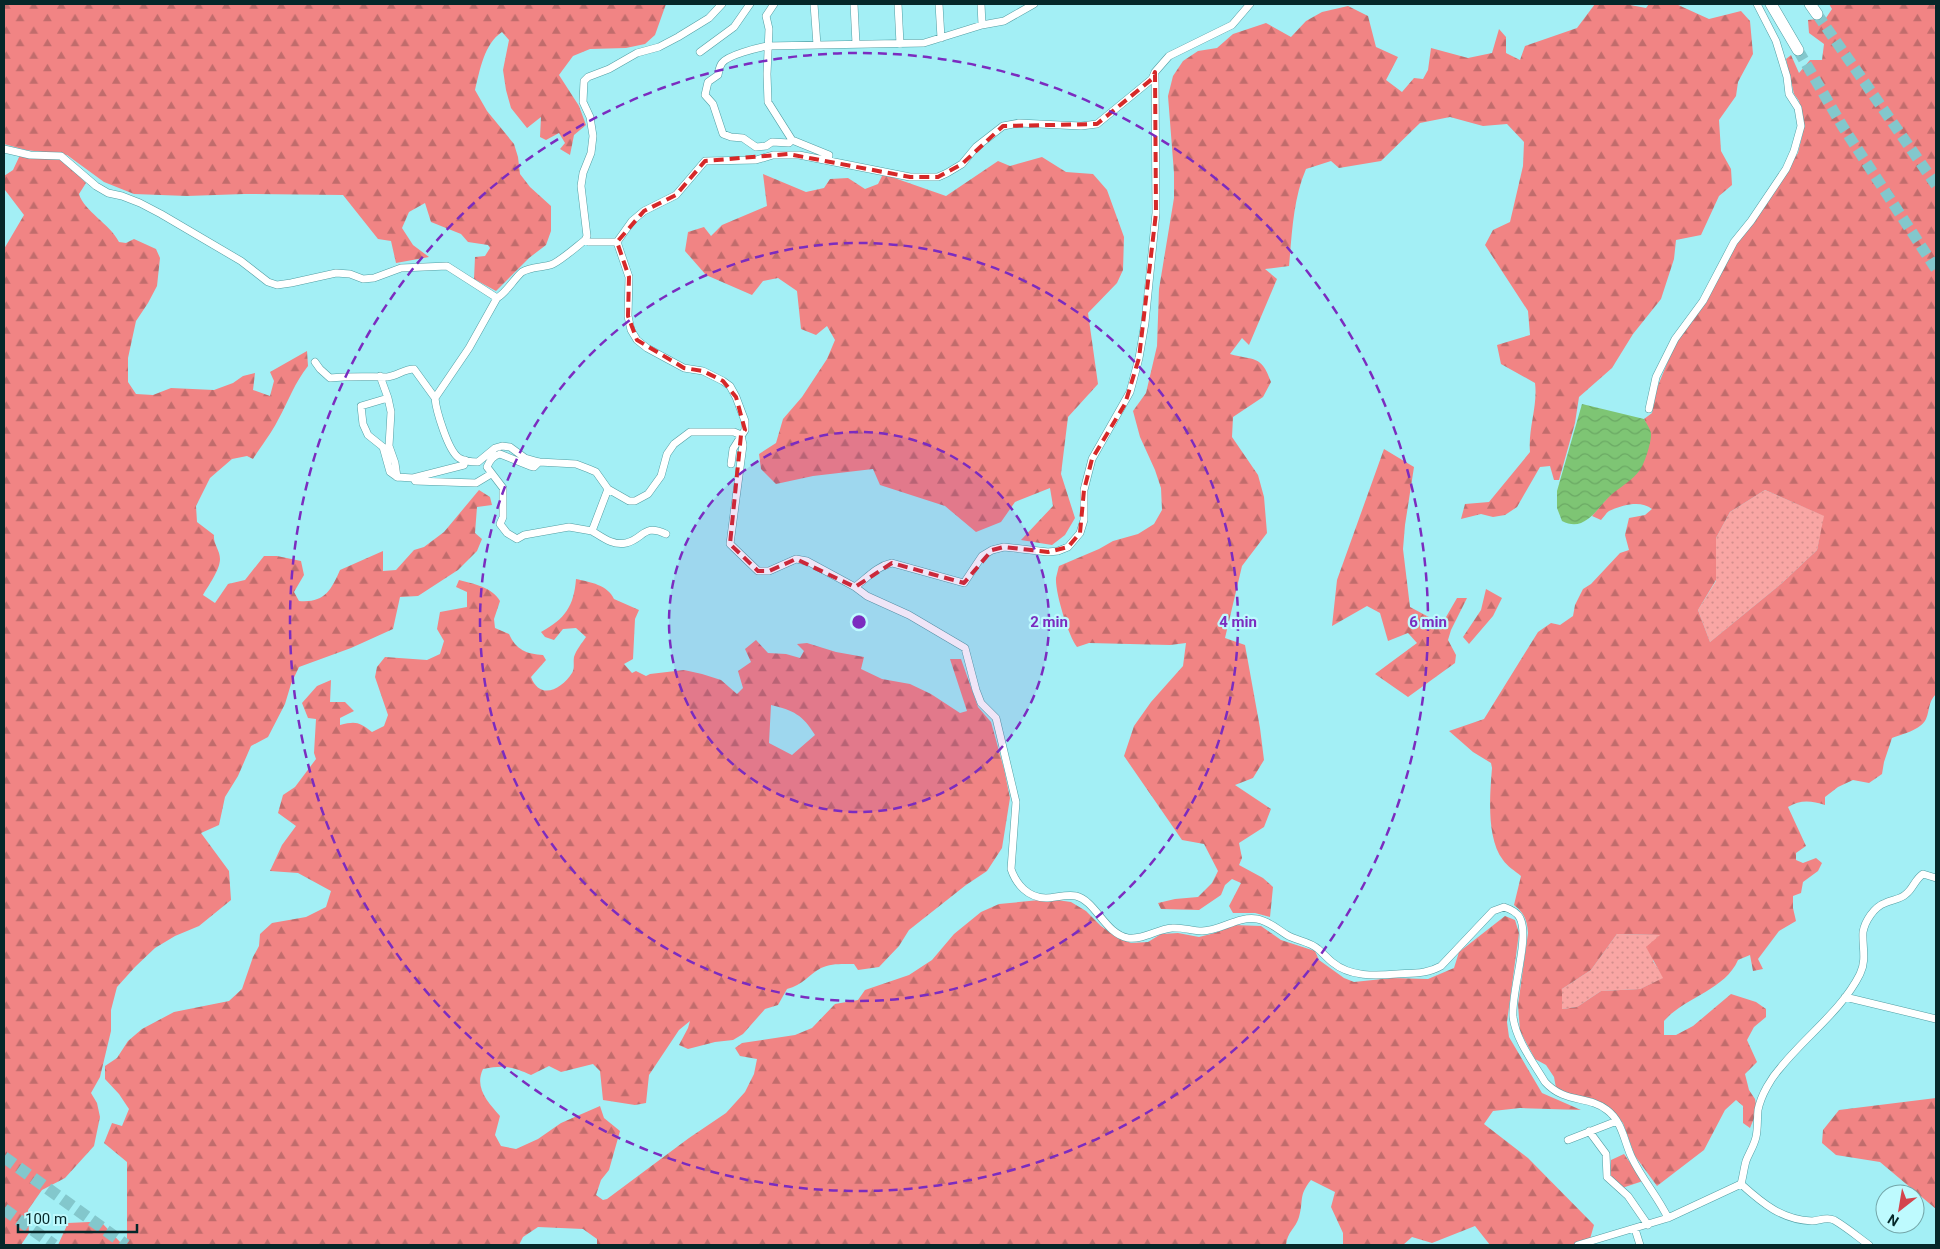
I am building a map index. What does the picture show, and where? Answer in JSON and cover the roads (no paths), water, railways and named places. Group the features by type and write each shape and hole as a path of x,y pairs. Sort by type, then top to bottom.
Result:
{"highway":[{"path":"1771,4 1798,50"},
{"path":"1810,4 1817,14"}],"street":[{"path":"435,398 469,348 497,298 502,295 511,283 532,267 551,265 585,240 587,236 582,186 583,173 591,153 593,136 590,117 583,102 584,81 588,77 608,69 637,53 659,47 678,37 709,18 722,4"},
{"path":"700,52 734,27 750,4"},
{"path":"774,4 766,16 769,28 767,46 768,102 792,140 828,155 828,160"},
{"path":"814,4 817,45"},
{"path":"854,4 856,44"},
{"path":"898,4 900,44"},
{"path":"939,4 941,38"},
{"path":"981,4 982,25"},
{"path":"792,140 789,143 772,142 766,146 756,147 743,138 723,134 713,104 705,95 708,82 718,75 720,65 725,60 756,48 767,46 924,43 982,25 1004,21 1034,4"},
{"path":"617,242 632,221 644,211 676,195 705,161 756,160 773,155 788,154 828,160 910,177 938,177 962,164 976,147 1003,126 1018,123 1081,126 1097,124 1152,79 1155,72 1169,56 1232,25 1250,4"},
{"path":"1649,409 1656,377 1675,339 1703,301 1734,242 1751,221 1786,169 1794,151 1801,126 1798,108 1789,94 1787,77 1776,42 1757,4"},
{"path":"855,587 876,570 892,563 964,583 982,556 992,550 1004,547 1048,552 1058,551 1068,547 1080,533 1084,520 1084,490 1092,459 1130,392 1144,332 1156,214 1155,72"},
{"path":"4,148 30,155 60,156 96,186 108,193 140,203 161,214 241,261 268,282 277,285 336,273 350,274 363,279 374,278 401,268 447,266 497,298"},
{"path":"585,240 589,242 617,242"},
{"path":"617,242 629,277 628,316 631,330 637,340 647,348 684,368 703,371 730,386 745,420 745,430 733,449 731,464"},
{"path":"315,362 330,378 356,375 390,377 406,369 414,369 435,398 436,408 452,451 458,457 478,462 495,448 502,446 510,447 525,458 539,462 576,464 590,468 596,472 608,489 629,501 642,499 648,494 661,476 667,454 674,444 690,432 734,432 741,435"},
{"path":"380,376 391,412 389,446 395,463 397,477"},
{"path":"388,398 362,406 363,424 368,435 382,447 390,472 397,477 413,478 464,464 465,460"},
{"path":"741,435 743,445 730,544 758,571 769,571 796,559 808,561 855,587 867,596 909,615 965,648 968,654 973,681 981,703 996,718 1016,802 1011,869 1024,891 1040,898 1076,896 1087,902 1106,924 1126,938 1137,938 1173,927 1204,931 1238,920 1255,919 1265,921 1289,936 1308,943 1318,949 1333,963 1353,973 1378,976 1430,972 1436,969 1441,966 1493,910 1504,907 1519,916 1522,923 1522,944 1513,1010 1517,1035 1545,1082 1551,1088 1572,1099 1597,1104 1607,1110 1617,1121 1632,1158 1668,1218"},
{"path":"539,462 534,467 500,454 495,456 487,466 503,488 503,517 500,524 511,536 517,539 569,527 592,531 616,543 626,543 648,530 666,534"},
{"path":"413,478 415,480 476,483 491,474"},
{"path":"592,531 608,489"},
{"path":"1741,1184 1746,1162 1753,1149 1757,1135 1758,1110 1765,1092 1780,1067 1817,1029 1844,997 1860,974 1864,964 1863,931 1869,917 1878,907 1886,902 1901,898 1908,893 1918,877 1923,874 1936,878"},
{"path":"1844,997 1936,1019"},
{"path":"1568,1140 1617,1121"},
{"path":"1589,1131 1606,1154 1607,1177 1628,1196 1648,1224"},
{"path":"1578,1245 1668,1218 1741,1184"},
{"path":"1741,1184 1773,1211 1786,1217 1812,1221 1824,1218 1833,1220 1869,1245"},
{"path":"1635,1228 1640,1245"}],"water":[{"path":"1582,404 1644,419 1650,429 1651,436 1646,457 1637,474 1611,495 1590,518 1584,522 1570,524 1562,521 1557,508 1557,491"}],"tunnel":[{"path":"1817,14 1936,185"},
{"path":"1798,50 1843,127 1936,269"},
{"path":"4,1157 126,1245"},
{"path":"4,1209 54,1245"}]}
